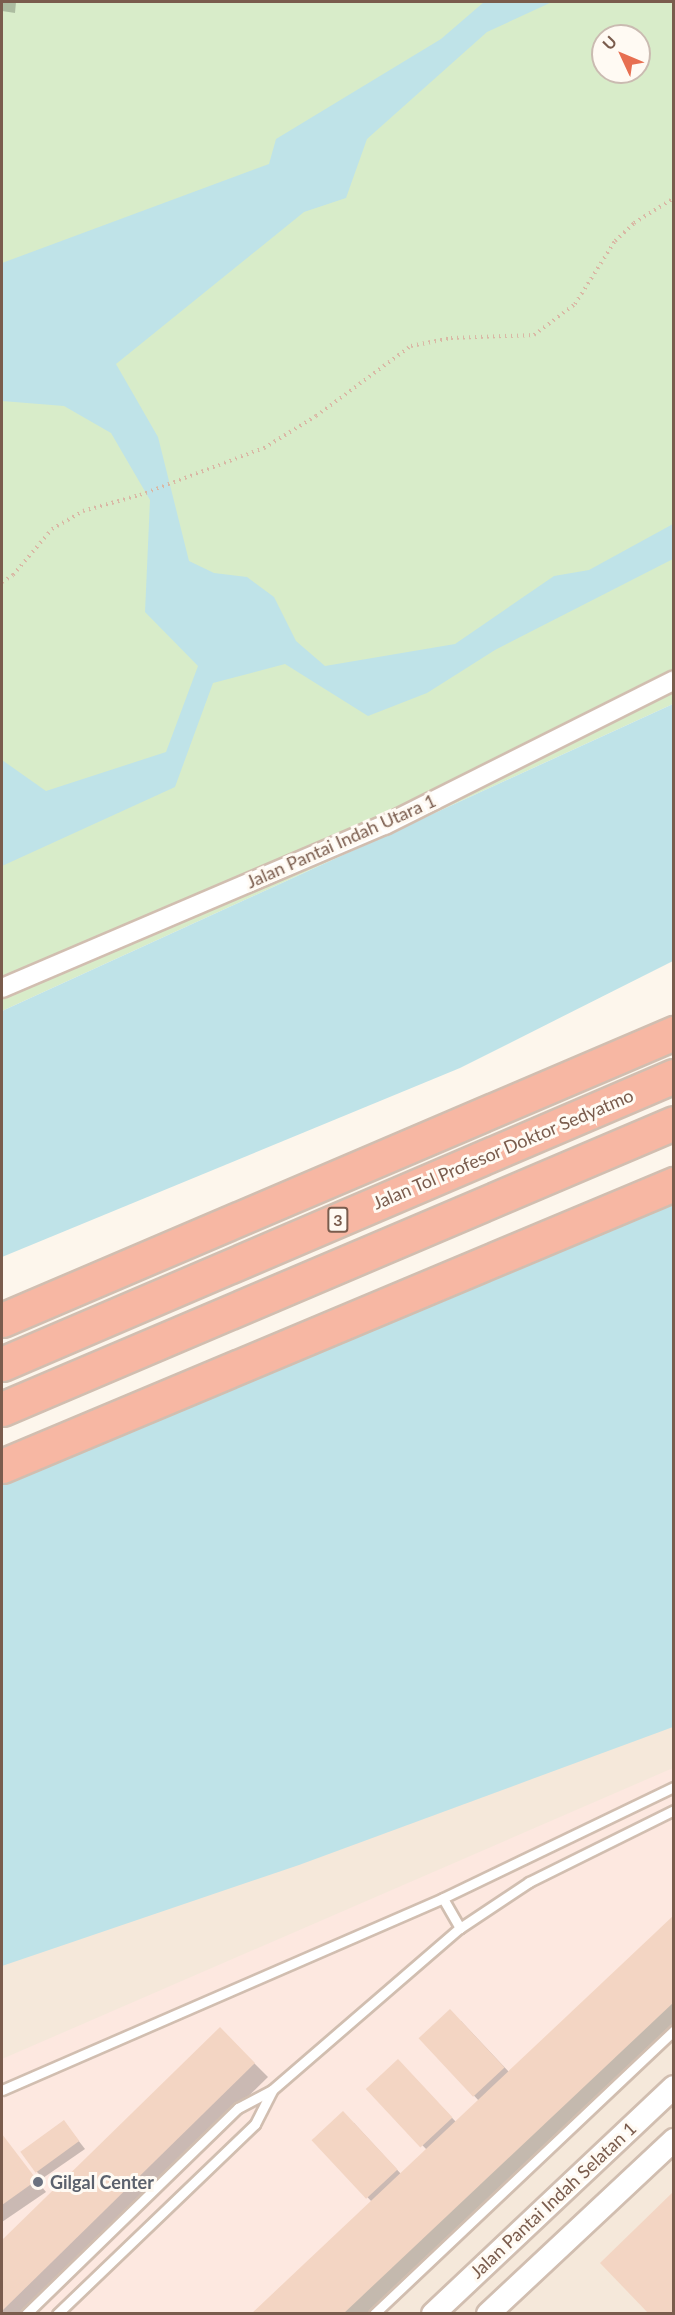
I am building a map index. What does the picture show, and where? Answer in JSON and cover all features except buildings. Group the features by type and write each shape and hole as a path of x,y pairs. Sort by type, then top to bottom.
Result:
{"highway":[{"name":"3","path":"2,1320 674,1033"},
{"name":"Jalan Tol Profesor Doktor Sedyatmo","path":"2,1364 674,1076"},
{"name":"3","path":"2,1409 674,1123"},
{"path":"2,1466 674,1184"}],"street":[{"name":"Jalan Pantai Indah Utara 1","path":"2,988 385,825 674,680"},
{"name":"Jalan Pantai Indah Selatan 1","path":"433,2313 674,2087"},
{"path":"488,2313 674,2140"}],"lane":[{"path":"2,2090 443,1898 674,1787"},
{"path":"26,2313 238,2108 272,2090 460,1928 529,1882 674,1810"},
{"path":"443,1898 460,1928"},
{"path":"374,2313 674,2030"},
{"path":"57,2313 255,2124 272,2090"}],"path":[{"path":"2,582 13,575 52,529 83,511 140,495 264,448 316,416 411,346 450,338 534,335 575,304 615,241 634,223 674,198"}],"shaded area":[{"path":"673,1496 673,2313 2,2313 2,1790"},
{"path":"673,1768 673,1930 266,2313 2,2313 2,2059"}],"green space":[{"path":"2,2 674,2 673,704 2,1011"}],"water":[{"path":"484,2 552,2 487,32 367,139 346,198 304,212 116,364 158,437 189,561 214,573 247,577 274,597 296,641 325,666 455,644 554,576 589,570 673,524 673,559 495,650 427,693 368,716 285,664 213,683 175,787 2,866 2,760 46,791 166,752 198,666 145,612 150,500 111,433 64,406 2,401 2,263 269,164 276,139 441,39"},
{"path":"673,704 673,961 460,1068 2,1257 2,1011"},
{"path":"673,1189 673,1727 299,1865 2,1966 2,1475"}],"place":[{"name":"Gilgal Center","path":"38,2182"}]}
